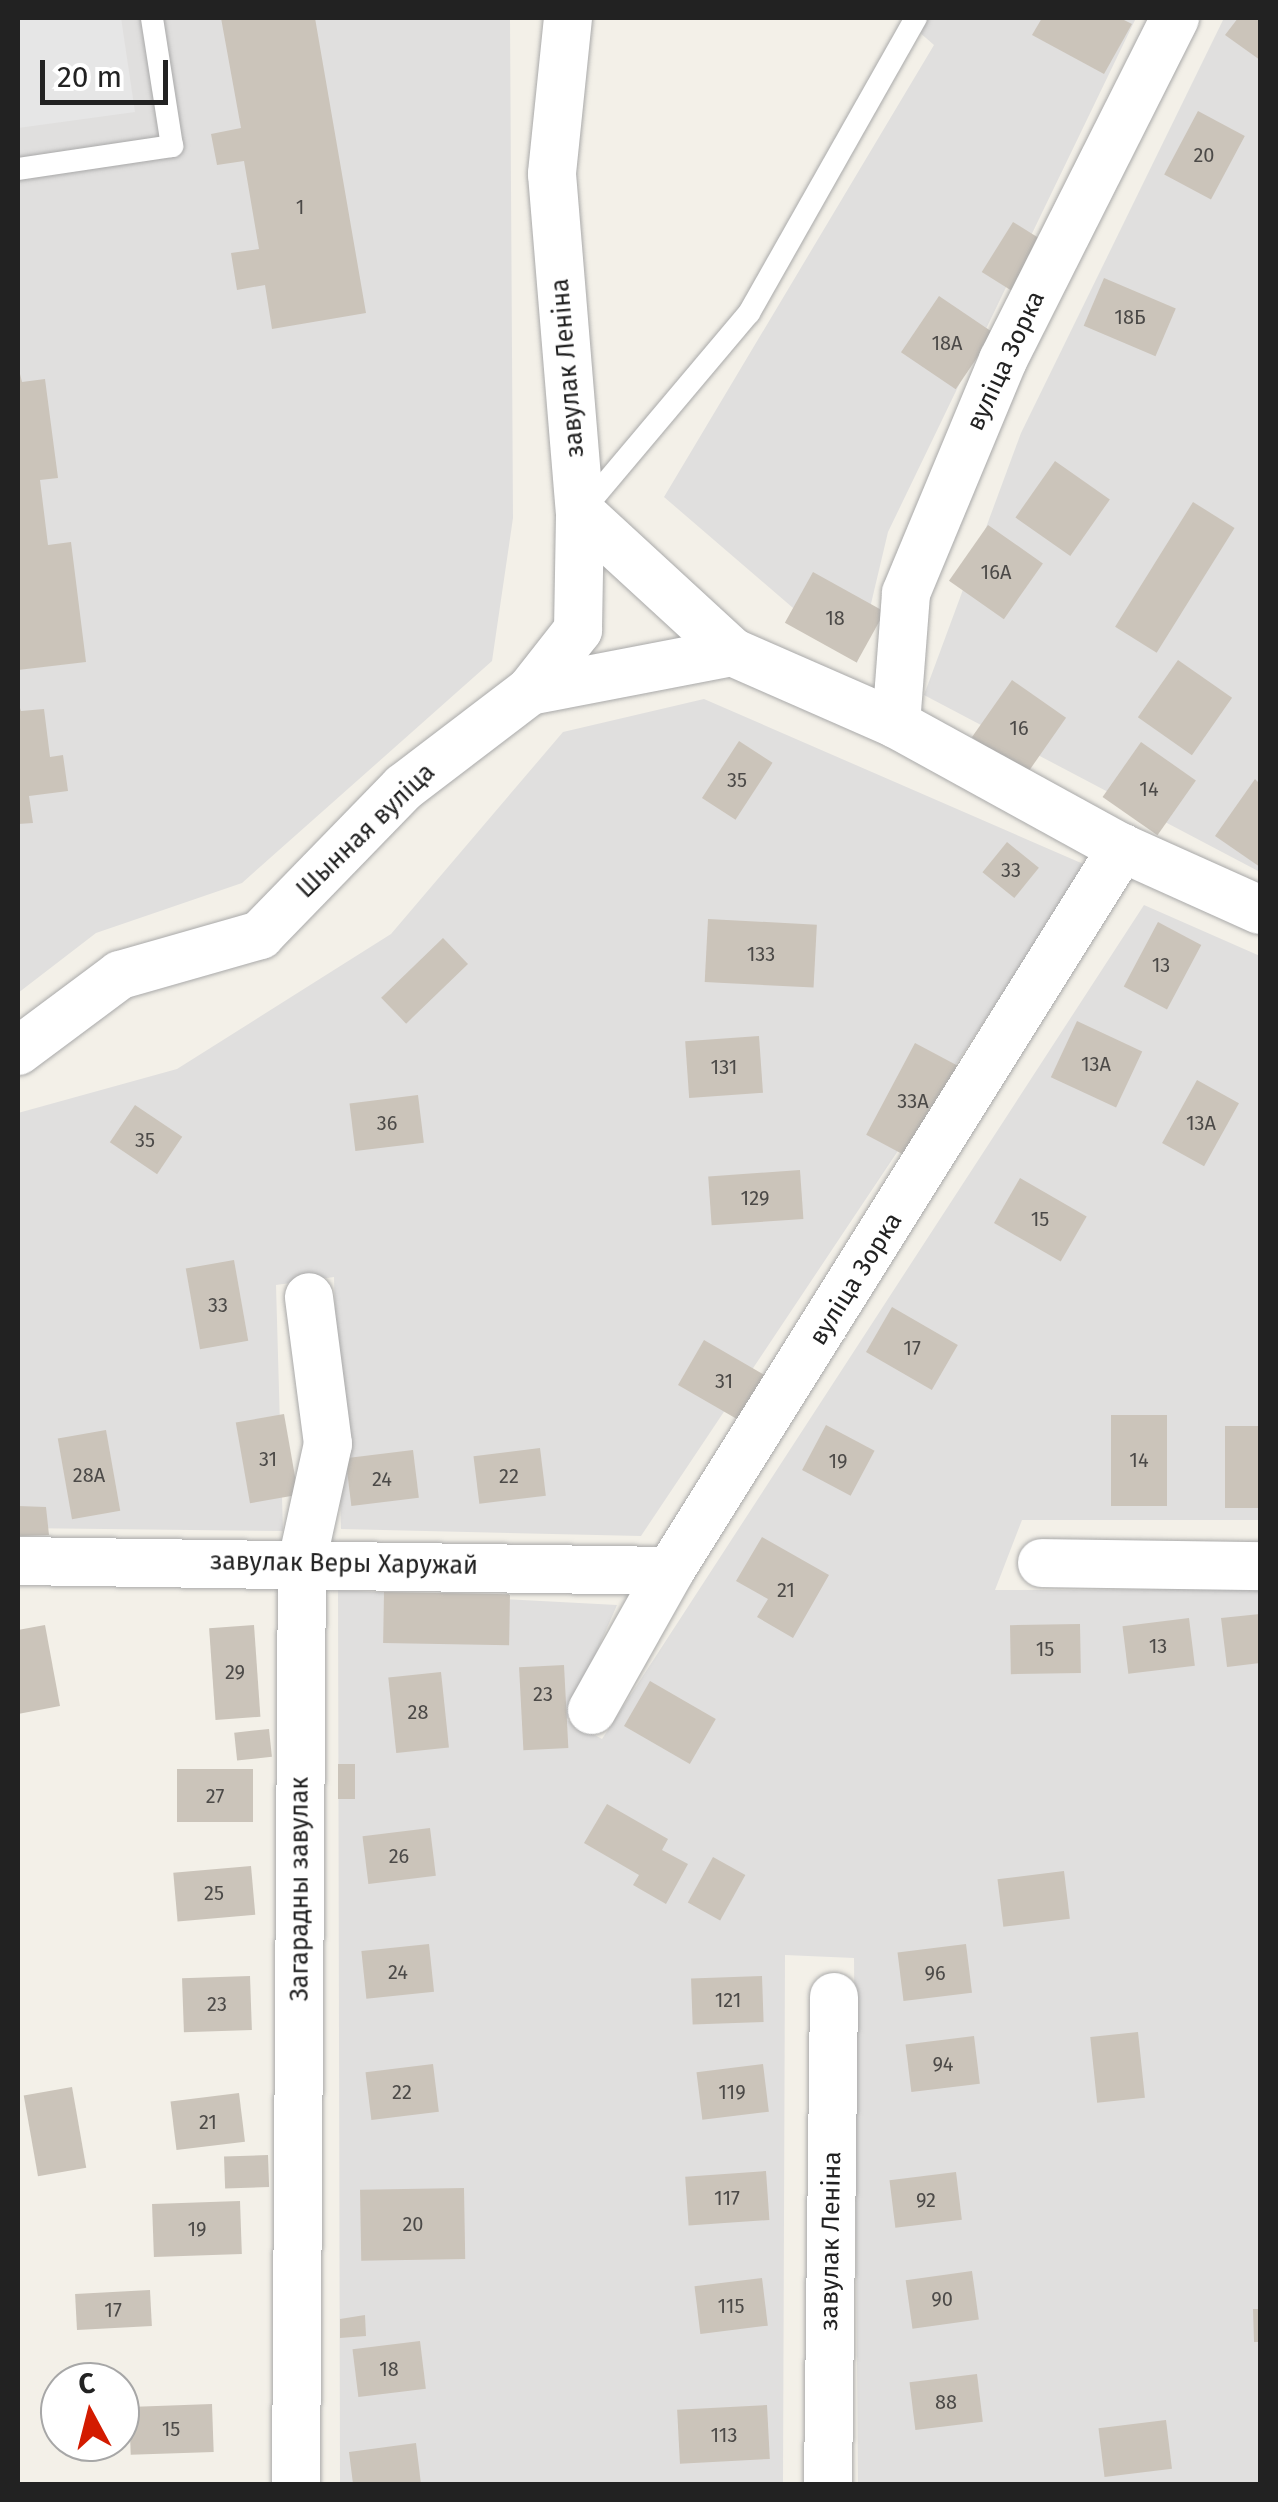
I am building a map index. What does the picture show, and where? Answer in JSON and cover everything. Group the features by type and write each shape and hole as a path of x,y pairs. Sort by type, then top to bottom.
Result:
{"street":[{"name":"завулак Леніна","path":"530,691 578,630 580,512 552,174 568,18"},
{"name":"вуліца Зорка","path":"896,724 906,594 1003,360 1174,18"},
{"path":"580,512 732,652 896,724 1122,848 1260,910"},
{"name":"Шынная вуліца","path":"18,1051 120,975 260,935 404,787 530,691 732,652"},
{"name":"вуліца Зорка","path":"592,1710 670,1571 1122,848"},
{"name":"Загарадны завулак","path":"296,2484 302,1562 328,1444 309,1297"},
{"name":"завулак Веры Харужай","path":"18,1561 302,1562 670,1571"},
{"path":"1042,1563 1260,1566"},
{"name":"завулак Леніна","path":"828,2484 834,1998"}],"lane":[{"path":"18,169 172,146 152,18"},
{"path":"580,512 748,313 916,18"}],"shaded area":[{"path":"18,18 510,18 513,518 492,661 242,883 96,933 18,993"},
{"path":"18,18 121,18 135,112 18,128"},
{"path":"903,18 1136,18 888,532 857,663 664,497 934,45"},
{"path":"1224,18 1260,18 1260,872 924,695 1021,433"},
{"path":"704,699 1088,866 641,1536 341,1529 334,1277 276,1285 283,1531 18,1528 18,1113 177,1069 391,934 563,732"},
{"path":"1144,905 1260,956 1260,1520 1022,1520 995,1590 1260,1589 1260,2484 858,2484 854,1958 785,1955 783,2484 340,2484 338,1590 617,1605 567,1720 602,1739"}],"building":[{"path":"221,18 315,18 366,313 272,329 265,285 237,290 231,253 259,249 244,161 217,165 211,134 241,128"},
{"path":"1042,18 1120,18 1132,24 1104,74 1032,35"},
{"path":"1238,18 1260,18 1260,60 1225,35"},
{"path":"1198,111 1245,136 1211,199 1164,175"},
{"path":"1013,222 1058,250 1027,300 982,272"},
{"path":"1104,278 1176,308 1155,356 1084,326"},
{"path":"939,296 994,333 956,389 901,352"},
{"path":"18,366 22,382 45,379 58,478 40,480 48,545 71,542 86,662 18,670"},
{"path":"1055,461 1110,499 1070,556 1015,518"},
{"path":"1193,502 1235,528 1157,653 1115,627"},
{"path":"988,525 1043,563 1004,619 949,581"},
{"path":"813,572 885,612 857,662 785,623"},
{"path":"1178,660 1232,698 1192,755 1138,717"},
{"path":"1012,680 1066,718 1026,775 972,737"},
{"path":"18,702 21,711 44,709 50,757 63,755 68,791 29,796 33,823 18,824"},
{"path":"739,741 773,763 736,820 702,798"},
{"path":"1141,742 1196,780 1157,835 1103,797"},
{"path":"1255,779 1260,784 1260,867 1215,836"},
{"path":"1007,842 1039,868 1014,898 982,872"},
{"path":"708,919 817,925 814,988 705,982"},
{"path":"1158,922 1201,945 1167,1009 1124,986"},
{"path":"443,938 468,964 406,1024 381,998"},
{"path":"1077,1021 1142,1051 1116,1108 1051,1077"},
{"path":"759,1036 763,1093 689,1098 685,1041"},
{"path":"915,1043 959,1066 910,1158 866,1135"},
{"path":"1197,1080 1239,1103 1204,1166 1162,1143"},
{"path":"418,1095 424,1143 355,1151 350,1103"},
{"path":"135,1105 182,1137 157,1174 110,1142"},
{"path":"800,1170 803,1219 712,1225 708,1176"},
{"path":"1020,1178 1087,1216 1061,1262 994,1223"},
{"path":"234,1260 248,1341 200,1349 186,1269"},
{"path":"892,1307 958,1345 932,1390 866,1352"},
{"path":"704,1340 770,1378 744,1423 678,1385"},
{"path":"284,1414 298,1495 250,1503 236,1423"},
{"path":"1111,1415 1167,1415 1167,1506 1111,1506"},
{"path":"826,1425 875,1451 851,1496 802,1470"},
{"path":"1225,1426 1260,1426 1260,1508 1225,1508"},
{"path":"106,1430 120,1511 72,1519 58,1439"},
{"path":"540,1448 546,1496 479,1504 473,1456"},
{"path":"413,1450 419,1498 351,1506 346,1458"},
{"path":"18,1506 46,1507 49,1535 18,1536"},
{"path":"762,1537 829,1575 793,1638 757,1617 768,1599 736,1581"},
{"path":"384,1592 510,1594 509,1645 383,1643"},
{"path":"1260,1614 1260,1663 1227,1667 1221,1618"},
{"path":"1189,1618 1195,1666 1128,1674 1122,1626"},
{"path":"1080,1624 1081,1673 1011,1674 1010,1625"},
{"path":"45,1625 60,1706 18,1714 18,1630"},
{"path":"254,1625 260,1717 216,1720 209,1628"},
{"path":"564,1665 568,1748 523,1750 519,1667"},
{"path":"441,1672 449,1748 396,1753 388,1678"},
{"path":"650,1681 716,1719 690,1764 624,1726"},
{"path":"269,1729 272,1757 237,1761 234,1733"},
{"path":"338,1764 355,1764 355,1799 338,1799"},
{"path":"177,1769 253,1769 253,1822 177,1822"},
{"path":"607,1804 668,1839 662,1850 688,1864 666,1904 633,1885 639,1875 584,1843"},
{"path":"430,1828 436,1876 368,1884 363,1836"},
{"path":"713,1857 745,1875 720,1920 688,1902"},
{"path":"251,1866 255,1915 178,1922 173,1873"},
{"path":"1064,1871 1070,1919 1003,1927 997,1879"},
{"path":"429,1944 434,1992 366,1999 361,1951"},
{"path":"966,1944 972,1993 903,2001 898,1952"},
{"path":"250,1976 252,2030 184,2032 182,1978"},
{"path":"762,1976 764,2022 693,2024 691,1978"},
{"path":"1138,2032 1145,2098 1097,2103 1090,2037"},
{"path":"974,2036 980,2084 911,2092 906,2044"},
{"path":"433,2064 439,2112 371,2120 366,2072"},
{"path":"763,2064 769,2112 702,2120 696,2072"},
{"path":"72,2087 86,2168 38,2176 24,2096"},
{"path":"239,2093 245,2142 176,2150 171,2101"},
{"path":"268,2155 269,2187 225,2189 224,2157"},
{"path":"766,2171 769,2220 689,2226 685,2177"},
{"path":"956,2172 962,2220 895,2228 889,2180"},
{"path":"464,2188 465,2259 361,2261 360,2190"},
{"path":"240,2201 242,2254 154,2257 152,2204"},
{"path":"972,2271 979,2320 912,2329 906,2280"},
{"path":"762,2278 768,2326 700,2334 695,2286"},
{"path":"150,2290 152,2326 77,2330 75,2294"},
{"path":"1253,2309 1260,2309 1260,2342 1254,2342"},
{"path":"365,2315 366,2336 340,2338 340,2319"},
{"path":"420,2341 426,2389 358,2397 353,2349"},
{"path":"977,2374 983,2422 915,2430 910,2382"},
{"path":"212,2404 214,2452 140,2455 140,2407"},
{"path":"767,2405 770,2459 680,2464 677,2410"},
{"path":"1166,2420 1172,2469 1104,2477 1099,2428"},
{"path":"416,2443 421,2484 353,2484 349,2452"}]}
